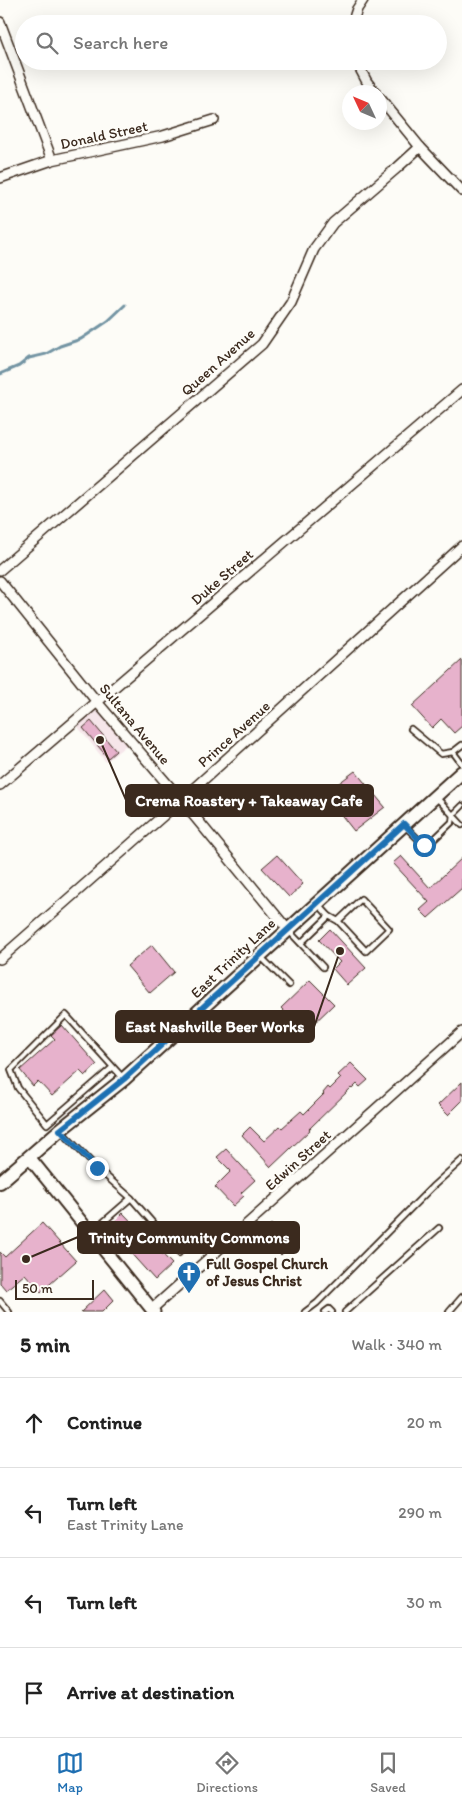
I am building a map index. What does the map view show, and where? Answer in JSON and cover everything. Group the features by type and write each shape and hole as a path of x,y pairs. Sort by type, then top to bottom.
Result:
{"main road":[{"name":"East Trinity Lane","path":"0,1182 60,1130 124,1079 462,772"}],"street":[{"path":"355,15 363,0"},
{"path":"0,22 15,62"},
{"path":"18,70 52,160"},
{"path":"361,70 369,85"},
{"path":"387,107 420,147 462,191"},
{"name":"Donald Street","path":"0,178 52,160 163,136 214,120"},
{"name":"Queen Avenue","path":"0,570 262,344 291,302 314,249 333,223 420,147"},
{"name":"Duke Street","path":"0,785 462,390"},
{"name":"Prince Avenue","path":"0,959 181,800 462,546"},
{"name":"Sultana Avenue","path":"0,581 97,702 288,930"},
{"name":"Edwin Street","path":"153,1310 462,1032"},
{"path":"30,1157 153,1310"}],"lane":[{"path":"411,729 441,754 453,752 462,744"},
{"path":"453,752 462,764"},
{"path":"435,797 462,825"},
{"path":"404,824 424,845 428,845 452,822 452,815 462,806"},
{"path":"318,903 366,951 390,929 361,899 338,921"},
{"path":"301,943 329,916"},
{"path":"288,930 323,967"},
{"path":"260,956 288,985"},
{"path":"113,1067 47,1124 18,1088 11,1070 66,1015 124,1079"},
{"path":"60,1130 97,1168 131,1198 178,1252"},
{"path":"305,1312 462,1160"},
{"path":"91,1233 131,1198"},
{"path":"345,1312 439,1228"},
{"path":"449,1312 462,1297"},
{"path":"0,1301 9,1312"},
{"path":"325,1312 329,1309 332,1312"}],"shaded area":[{"path":"97,702 131,741 106,762 74,722"}],"building":[{"path":"462,660 462,726 454,733 441,719 432,728 412,706"},
{"path":"91,721 116,751 108,758 83,728"},
{"path":"355,771 385,807 354,831 339,812 345,807 331,789"},
{"path":"277,855 303,884 289,897 262,868"},
{"path":"401,856 430,888 462,858 462,888 428,918 420,910 429,902 393,863"},
{"path":"330,929 366,968 347,985 333,969 340,962 319,940"},
{"path":"152,945 174,972 150,993 127,966"},
{"path":"310,980 334,1004 305,1032 281,1008"},
{"path":"62,1025 97,1065 85,1076 80,1071 52,1096 38,1081 33,1086 20,1070 55,1039 51,1035"},
{"path":"351,1063 368,1080 360,1087 357,1084 351,1088 271,1167 242,1135 250,1127 264,1141 280,1126 282,1128 301,1111 304,1114 324,1094 328,1087 330,1089 341,1078 338,1075"},
{"path":"462,1082 462,1101 448,1115 438,1105"},
{"path":"226,1149 255,1180 241,1193 244,1196 233,1206 215,1187 231,1171 217,1157"},
{"path":"123,1213 172,1264 155,1280 108,1228"},
{"path":"42,1223 76,1261 41,1292 25,1274 6,1290 0,1283 0,1252 5,1257"},
{"path":"271,1224 291,1244 281,1255 261,1235"},
{"path":"105,1289 114,1300 102,1312 81,1312"}],"waterway":[{"path":"0,374 19,366 29,358 46,354 60,346 81,339 108,321 125,305"}],"place":[{"name":"Crema Roastery + Takeaway Cafe","path":"100,740"},
{"name":"East Nashville Beer Works","path":"340,951"},
{"name":"Trinity Community Commons","path":"26,1259"},
{"name":"Full Gospel Church of Jesus Christ","path":"189,1294"}],"route":[{"path":"97,1168 60,1130 124,1079 404,824 424,845"}]}
